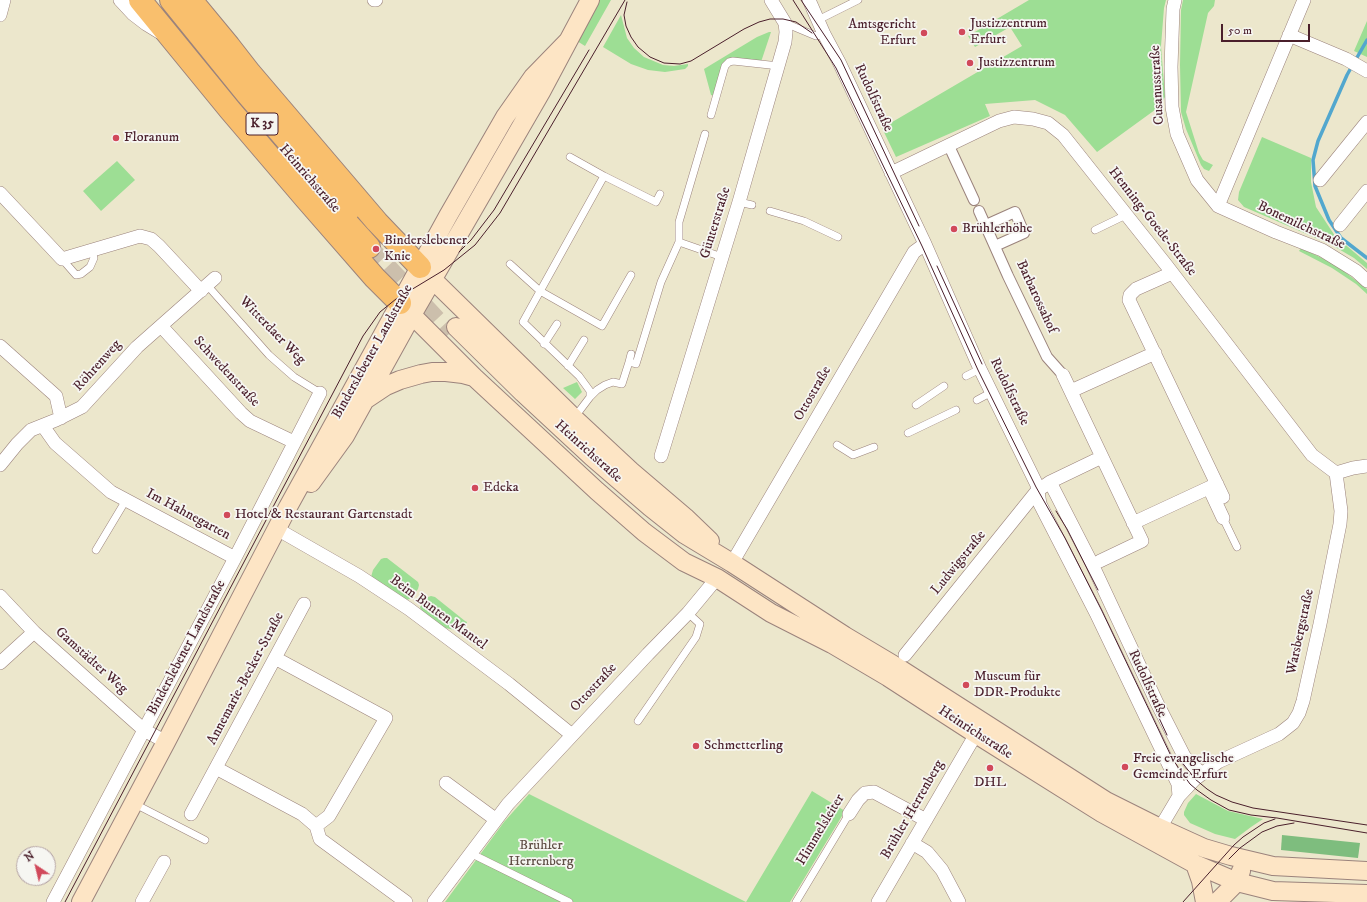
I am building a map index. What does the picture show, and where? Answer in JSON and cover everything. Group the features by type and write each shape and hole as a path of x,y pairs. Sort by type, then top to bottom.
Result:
{"highway":[{"name":"K 35","path":"140,0 306,199 375,278 406,309"},
{"name":"Heinrichstraße","path":"158,0 322,195 372,244 328,188 247,94 171,0"},
{"name":"K 35","path":"191,0 230,46 250,74 377,222 427,273"}],"main road":[{"name":"Binderslebener Landstraße","path":"81,902 277,529 427,273 448,216 505,117 534,77 568,41 590,0"},
{"name":"Heinrichstraße","path":"427,273 574,418 631,472 685,517 732,563"},
{"name":"Binderslebener Landstraße","path":"277,529 345,436 365,400 406,309"},
{"name":"Heinrichstraße","path":"406,309 474,377 597,491 644,532 684,562 717,578 771,613 832,644 888,676 976,734 1102,813 1195,864 1237,882 1273,891 1312,897 1367,894"},
{"name":"Heinrichstraße","path":"717,578 578,457 453,330 592,457 684,534 1106,801 1204,848 1231,856 1280,867 1367,871"},
{"path":"365,400 393,383 421,374 446,372 474,377"},
{"path":"1217,902 1237,882 1246,859"},
{"path":"1195,864 1202,881 1205,902"}],"street":[{"path":"0,15 4,0"},
{"path":"120,0 133,14 146,24 172,39"},
{"path":"771,0 786,23"},
{"name":"Rudolfstraße","path":"809,0 925,244 980,369 1037,485 1040,504 1096,613 1178,784 1179,796"},
{"name":"Cusanusstraße","path":"1175,0 1173,9 1171,67 1172,107 1177,134 1197,180 1218,206"},
{"path":"1218,206 1304,0"},
{"name":"Günterstraße","path":"661,456 779,66 785,42 786,23"},
{"path":"1289,35 1364,68"},
{"name":"Henning-Goede-Straße","path":"891,174 999,121 1014,117 1033,119 1048,123 1063,135 1126,214 1312,455 1336,473"},
{"path":"1320,180 1367,122"},
{"path":"949,146 974,200"},
{"path":"1340,225 1367,191"},
{"path":"0,193 62,259"},
{"name":"Bonemilchstraße","path":"1218,206 1276,232 1322,250 1356,271 1367,281"},
{"name":"Barbarossahof","path":"979,211 1047,357 1064,375 1072,391 1142,542 1100,560"},
{"path":"986,225 1015,212 1024,233 995,246"},
{"name":"Witterdaer Weg","path":"62,259 140,236 151,239 208,284"},
{"name":"Ottostraße","path":"732,563 814,432 914,252 925,244"},
{"path":"1172,273 1136,289 1130,295 1129,300 1213,486 1223,518"},
{"name":"Röhrenweg","path":"0,465 31,430 61,418 82,407 137,347 208,284"},
{"name":"Schwedenstraße","path":"161,326 250,421 294,442"},
{"path":"1,349 56,396 61,418"},
{"path":"1072,391 1154,353"},
{"name":"Binderslebener Landstraße","path":"53,902 235,558 320,393"},
{"name":"Im Hahnegarten","path":"43,426 55,443 110,492 235,558"},
{"path":"1037,490 1050,482 1102,457"},
{"path":"1336,473 1367,466"},
{"name":"Warsbergstraße","path":"1202,774 1218,762 1279,734 1293,723 1299,713 1303,701 1340,524 1341,511 1336,473"},
{"name":"Rudolfstraße","path":"1050,482 1092,564 1184,756 1202,774"},
{"path":"1213,486 1223,497"},
{"path":"1133,523 1213,486"},
{"name":"Ludwigstraße","path":"905,655 1037,490"},
{"name":"Beim Bunten Mantel","path":"277,529 359,576 408,609 460,647 572,735"},
{"name":"Ottostraße","path":"434,902 495,819 572,735 688,613 717,578"},
{"name":"Gamstädter Weg","path":"0,596 34,632 144,730 166,742"},
{"name":"Annemarie-Becker-Straße","path":"191,814 304,604"},
{"path":"0,663 34,632"},
{"path":"275,658 386,718 329,816 316,826"},
{"name":"Brühler Herrenberg","path":"878,902 976,734"},
{"name":"Annemarie-Becker-Straße","path":"216,768 302,814 316,826 320,839 406,902"},
{"path":"1160,828 1179,796 1195,779 1202,774"},
{"path":"446,783 495,819"},
{"name":"Himmelsleiter","path":"849,814 858,800 865,793 874,792 926,820"},
{"path":"912,843 927,852 942,870 959,902"},
{"path":"142,902 164,862"}],"lane":[{"path":"818,20 858,0"},
{"path":"786,23 816,36 824,34"},
{"path":"711,115 725,66 729,62 733,61 779,66"},
{"path":"629,362 636,364 661,282 679,242 679,222 705,134"},
{"path":"570,157 656,202 660,194"},
{"path":"590,397 590,391 579,376 522,322 604,176"},
{"path":"739,202 752,205"},
{"path":"770,211 804,221 838,237"},
{"path":"1095,230 1126,214"},
{"path":"679,242 722,257"},
{"path":"62,259 76,275 81,274 90,267 94,258 92,250"},
{"path":"510,264 540,291 602,326 631,275"},
{"name":"Witterdaer Weg","path":"208,284 269,355 294,377 320,393"},
{"path":"544,344 558,324"},
{"path":"568,366 584,340"},
{"path":"574,418 597,390 613,382 622,384 632,354"},
{"path":"966,376 980,369"},
{"path":"916,405 944,386"},
{"path":"977,400 992,392"},
{"path":"908,433 956,410"},
{"path":"837,445 853,455 874,447"},
{"name":"Im Hahnegarten","path":"96,550 126,500"},
{"path":"1223,518 1237,547"},
{"path":"638,721 696,637 700,624 688,613"},
{"path":"133,803 205,840"},
{"name":"Himmelsleiter","path":"796,902 849,814"},
{"path":"470,853 569,902"}],"green space":[{"path":"600,0 611,0 585,46 577,41"},
{"path":"1029,0 1166,0 1161,46 1165,97 1159,107 1097,152 1065,115 1035,100 985,104 990,116 896,157 882,128 1022,46 1010,27 975,47 968,36"},
{"path":"1183,0 1215,0 1214,6 1208,13 1186,112 1199,153 1203,160 1213,165 1209,171 1204,169 1201,165 1186,129 1181,112 1180,65 1181,10"},
{"path":"621,15 627,38 634,48 644,57 663,65 674,66 688,64 688,66 685,69 665,72 648,70 631,64 603,47"},
{"path":"1367,21 1367,57 1354,51"},
{"path":"771,32 761,62 731,60 715,96 711,95 704,69 757,37"},
{"path":"1262,137 1311,158 1311,182 1316,207 1335,236 1367,263 1367,269 1354,258 1330,244 1244,207 1238,200 1239,192"},
{"path":"117,161 135,180 101,211 83,191"},
{"path":"1301,248 1337,266 1367,289 1367,294 1356,284 1332,268 1299,251"},
{"path":"577,382 582,392 575,399 563,388"},
{"path":"387,558 418,582 418,589 410,599 406,600 371,577 373,570 381,559"},
{"path":"428,597 435,597 467,622 466,625 455,630 445,628 421,611 420,607"},
{"path":"812,791 845,811 790,902 746,902"},
{"name":"Brühler Herrenberg","path":"529,794 746,902 445,902 504,822"},
{"path":"1196,794 1228,811 1263,819 1235,839 1215,834 1190,823 1184,815 1188,803"},
{"path":"1282,835 1360,843 1358,858 1281,850"}],"waterway":[{"path":"1355,61 1367,40"},
{"path":"1352,66 1318,141 1313,160 1315,186 1329,220 1341,238 1367,258"}],"tunnel":[{"path":"369,247 450,333"}],"tram line":[{"path":"65,902 363,336 380,312 396,299 444,270 475,245 500,213 625,0"},
{"path":"793,0 836,68 922,246 978,370 1036,487 1065,538 1102,611 1172,758 1182,773 1190,784 1197,790 1229,810 1251,815 1367,833"},
{"path":"801,0 841,60 919,226"},
{"path":"627,2 624,15 626,26 631,37 638,47 650,57 664,63 680,64 691,61 744,29 770,19 783,19 796,22 812,33"},
{"path":"459,252 471,240 494,210 589,50"},
{"path":"937,266 982,364"},
{"path":"1056,511 1067,529 1098,590"},
{"path":"1138,673 1167,735"},
{"path":"1177,756 1195,779 1216,795 1232,802 1253,808 1367,825"},
{"path":"1183,902 1234,845 1264,823 1275,819"},
{"path":"1229,859 1240,848 1262,832 1277,826 1294,823"}],"place":[{"name":"Justizzentrum Erfurt","path":"962,32"},
{"name":"Amtsgericht Erfurt","path":"924,33"},
{"name":"Justizzentrum","path":"970,63"},
{"name":"Floranum","path":"116,138"},
{"name":"Brühlerhöhe","path":"954,229"},
{"name":"Binderslebener Knie","path":"376,249"},
{"name":"Edeka","path":"475,488"},
{"name":"Hotel & Restaurant Gartenstadt","path":"227,515"},
{"name":"Museum für DDR-Produkte","path":"966,685"},
{"name":"Schmetterling","path":"696,746"},
{"name":"Freie evangelische Gemeinde Erfurt","path":"1125,767"},
{"name":"DHL","path":"990,768"}]}
